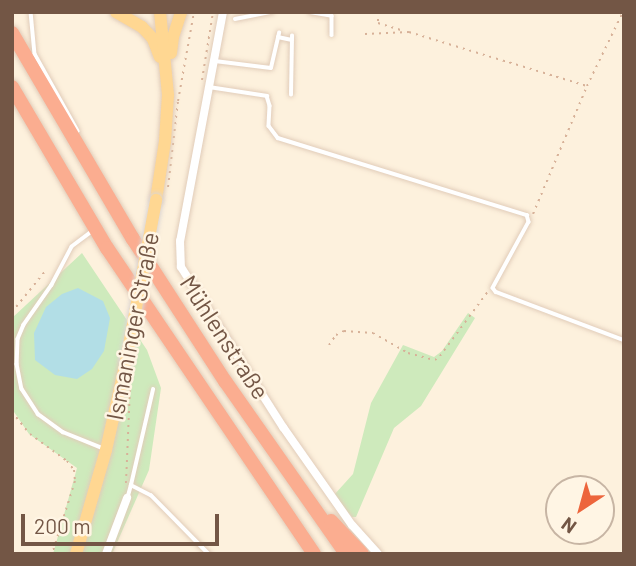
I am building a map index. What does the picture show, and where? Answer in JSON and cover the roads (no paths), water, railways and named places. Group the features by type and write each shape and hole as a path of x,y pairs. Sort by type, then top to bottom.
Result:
{"highway":[{"path":"12,33 97,182 203,347 346,554"},
{"path":"12,87 96,229 314,554"},
{"path":"296,485 362,554"},
{"path":"274,498 302,554"}],"main road":[{"path":"116,12 142,27 153,38 168,95"},
{"path":"160,12 168,95"},
{"path":"168,95 172,81 173,37 181,12"},
{"name":"Ismaninger Straße","path":"76,554 107,450 126,360 156,200 165,141 168,95"}],"street":[{"name":"Mühlenstraße","path":"223,12 178,258 184,275 282,427 352,525 378,554"},
{"path":"106,554 127,498"}],"lane":[{"path":"32,12 35,54 90,153 97,182"},
{"path":"235,19 272,12"},
{"path":"310,12 332,16 332,35"},
{"path":"213,61 271,68 278,35 292,38 291,95"},
{"path":"209,87 267,96 270,106 269,126 278,138 530,217 492,288 496,292 624,340"},
{"path":"96,229 72,247 52,285 24,325 18,339 17,364 22,389 38,414 63,432 107,450"},
{"path":"127,498 153,390"},
{"path":"131,485 151,495 209,554"}],"water":[{"path":"78,288 103,301 110,318 104,351 92,369 77,379 55,375 35,360 34,333 46,307 62,294"}]}
